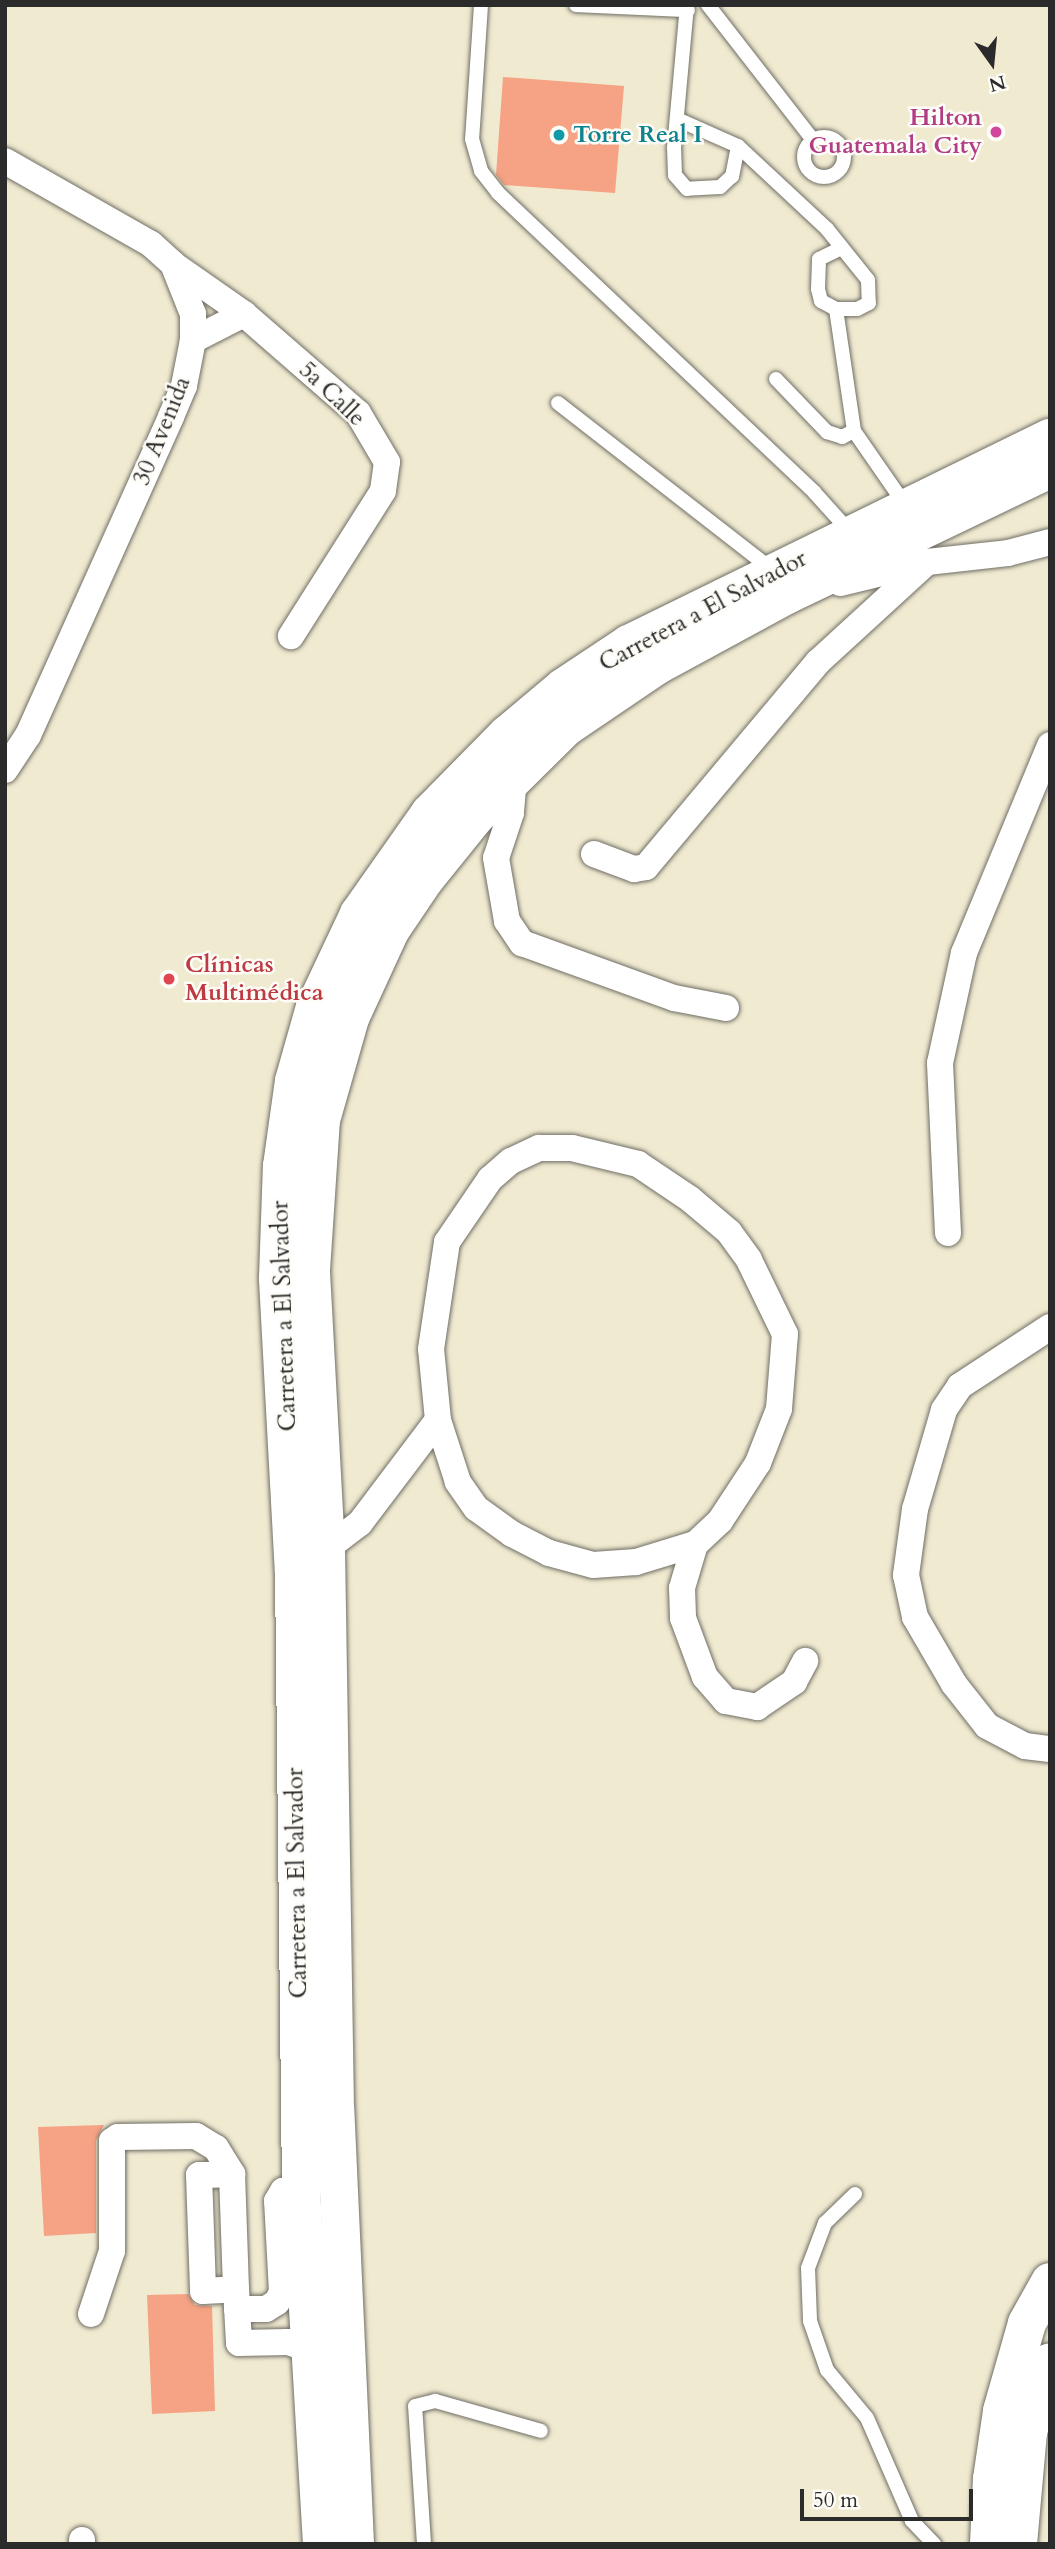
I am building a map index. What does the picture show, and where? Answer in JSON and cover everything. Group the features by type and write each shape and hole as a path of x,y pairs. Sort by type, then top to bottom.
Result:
{"highway":[{"name":"Carretera a El Salvador","path":"355,2544 335,2109 326,1549 311,1270 321,1120 350,1018 390,931 488,826 514,777 566,727 852,535 1050,438"},
{"name":"Carretera a El Salvador","path":"322,2544 311,2350 292,2299 301,2189 294,1575 278,1266 282,1166 294,1081 311,1020 359,914 430,813 508,734 564,687 629,644 781,584 1050,469"},
{"path":"989,2544 992,2479 1002,2412 1027,2323 1050,2282"},
{"path":"1018,2544 1028,2432 1050,2362"},
{"path":"1028,2432 1046,2544"}],"street":[{"name":"30 Avenida","path":"5,161 151,244 173,264 193,314 193,340 184,386 28,735 5,770"},
{"name":"5a Calle","path":"173,264 244,314 358,413 387,462 383,491 291,636"},
{"path":"193,340 244,314"},
{"path":"781,584 1008,552 1050,542"},
{"path":"594,854 634,869 646,867 818,663 927,562"},
{"path":"948,1233 940,1063 964,953 1050,745"},
{"path":"488,826 507,921 522,943 674,998 726,1008"},
{"path":"539,1148 572,1148 638,1164 729,1232 769,1296 785,1334 779,1409 758,1462 720,1521 695,1544 636,1562 593,1565 549,1553 476,1508 458,1482 438,1420 431,1349 447,1242 490,1179 511,1161 539,1148"},
{"path":"1050,1328 960,1386 944,1410 915,1509 905,1575 915,1617 954,1684 987,1726 1025,1746 1050,1749"},
{"path":"326,1549 360,1523 438,1420"},
{"path":"695,1544 682,1588 683,1618 705,1677 726,1701 757,1707 794,1682 805,1661"},
{"path":"91,2314 112,2251 113,2141 118,2137 196,2136 216,2148 232,2174 239,2343 288,2342 311,2350"},
{"path":"236,2299 266,2309 292,2299"}],"lane":[{"path":"481,5 472,139 481,171 498,193 814,492 852,535"},
{"path":"576,5 688,8 674,175 687,189 720,187 732,176 738,146"},
{"path":"708,5 813,140"},
{"path":"679,120 738,146 827,229 868,280 871,293 869,303 857,309 836,309 821,301 819,259 842,248"},
{"path":"836,309 854,431 907,507"},
{"path":"776,379 827,432 842,437 854,431"},
{"path":"558,403 781,584"},
{"path":"855,2194 825,2223 808,2268 810,2321 827,2370 867,2418 906,2510 934,2544"},
{"path":"424,2544 415,2406 435,2401 541,2431"}],"building":[{"name":"Torre Real I","path":"503,77 624,86 615,193 504,185 496,175"},
{"path":"104,2125 96,2141 96,2233 44,2236 38,2127"},
{"path":"188,2294 195,2305 212,2306 215,2411 152,2414 147,2295"}],"place":[{"name":"Hilton Guatemala City","path":"996,132"},
{"name":"Torre Real I","path":"559,135"},
{"name":"Clínicas Multimédica","path":"169,979"}]}
